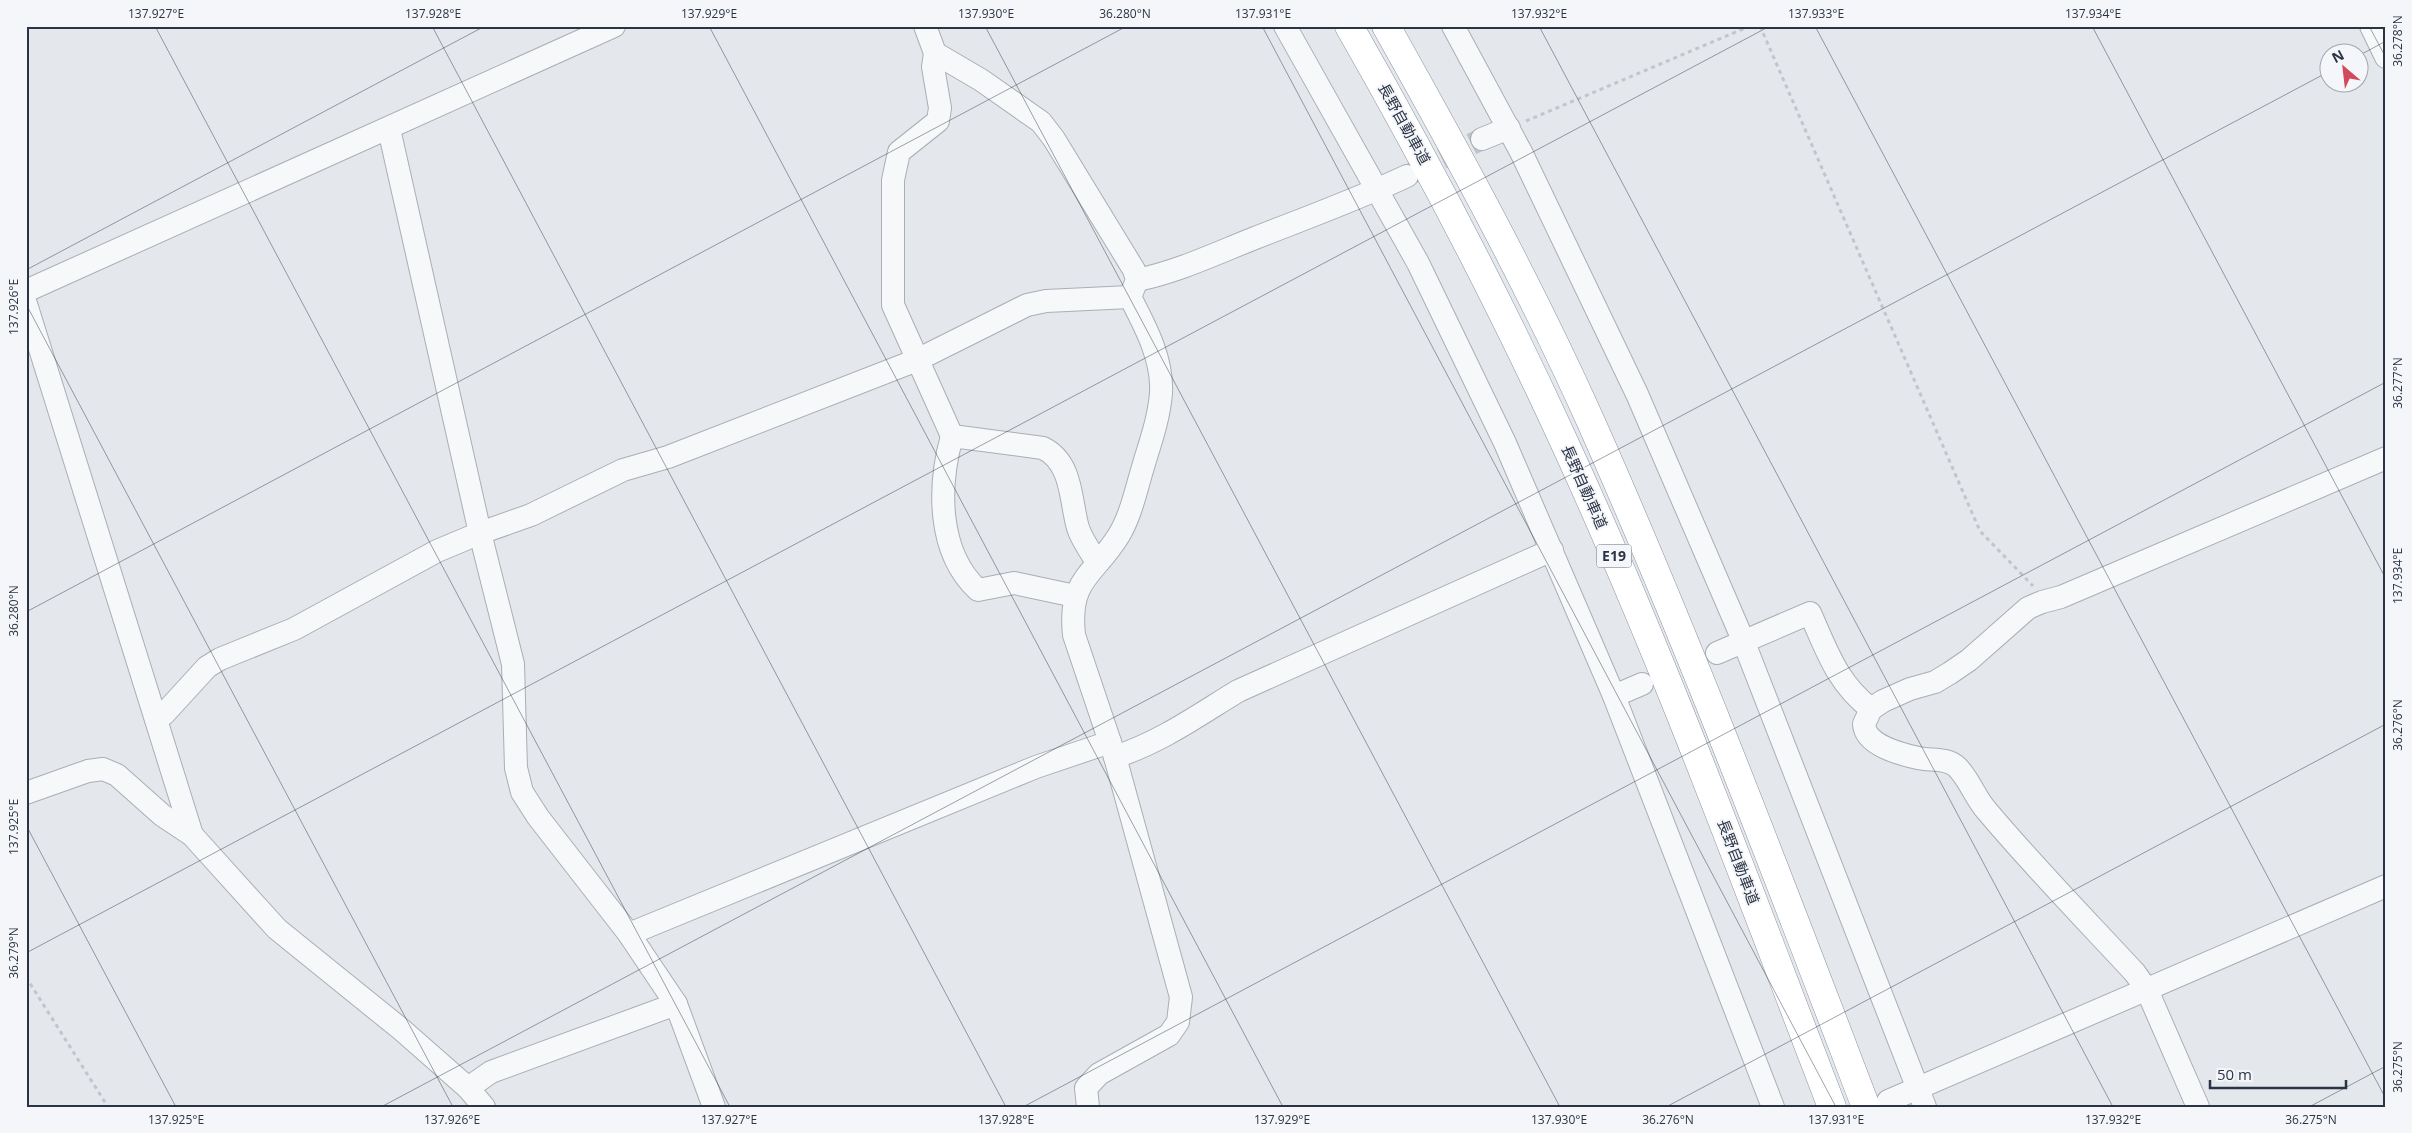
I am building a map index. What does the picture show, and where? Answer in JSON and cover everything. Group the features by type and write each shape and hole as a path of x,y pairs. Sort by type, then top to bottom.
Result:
{"highway":[{"name":"長野自動車道","path":"1349,26 1430,170 1497,299 1561,435 1623,576 1711,793 1832,1107"},
{"name":"E19","path":"1386,26 1452,144 1525,283 1590,420 1653,566 1877,1104"}],"street":[{"path":"26,292 614,26"},
{"path":"925,26 936,53 933,67 940,108 938,121 900,152 893,180 893,305 952,436 943,482 946,532 953,554 966,579 978,590 1014,582 1075,596"},
{"path":"1285,26 1418,263 1489,408 1614,696 1773,1107"},
{"path":"1453,26 1509,128 1637,394 1743,640 1922,1097"},
{"path":"2371,26 2386,57"},
{"path":"936,53 981,80 1041,122 1054,139 1134,270 1133,288 1157,362 1161,391 1158,414 1132,505 1118,535 1084,578 1075,596 1072,615 1074,635 1113,749 1181,998 1178,1022 1169,1035 1099,1074 1086,1088 1088,1107"},
{"path":"389,128 480,533 513,664 516,768 522,792 538,817 629,934 676,1004 714,1107"},
{"path":"1482,139 1509,128"},
{"path":"156,719 164,714 207,667 220,659 294,629 405,567 480,533 531,515 623,470 668,457 917,360 1027,305 1133,288 1152,277 1220,252 1407,176"},
{"path":"26,304 192,836"},
{"path":"952,436 1043,448 1054,453 1070,484 1078,526 1083,540 1097,562"},
{"path":"2198,1107 2183,1067 2147,990 2135,974 1986,810 1964,774 1955,765 1944,760 1919,758 1899,753 1868,736 1864,724 1871,709 1892,697 1935,682 1969,660 2028,608 2061,597 2386,458"},
{"path":"629,934 1036,767 1161,739 1195,720 1238,691 1552,550"},
{"path":"1716,653 1810,613 1837,674 1854,696 1871,709"},
{"path":"1614,696 1642,684"},
{"path":"26,793 88,771 103,769 117,775 162,815 192,836 277,929 402,1030 468,1088 484,1107"},
{"path":"1877,1104 1922,1097 2147,990 2386,886"},
{"path":"468,1088 491,1072 676,1004"}],"path":[{"path":"1509,128 1750,26"},
{"path":"1760,26 1980,531 2036,590 2042,602"},
{"path":"26,977 108,1107"}],"tunnel":[{"path":"1412,173 1482,139"}]}
